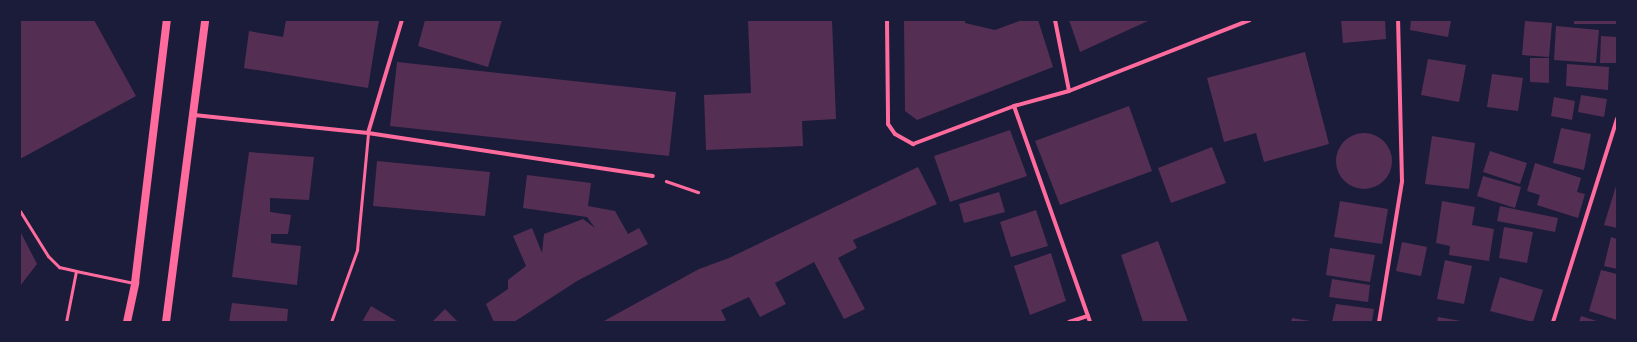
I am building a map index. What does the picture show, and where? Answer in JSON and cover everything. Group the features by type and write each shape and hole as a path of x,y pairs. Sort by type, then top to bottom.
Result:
{"main road":[{"path":"127,322 135,283 167,20"},
{"path":"166,322 194,115 205,20"}],"street":[{"path":"368,133 402,20"},
{"path":"887,20 888,124 899,138 913,144 1014,106 1069,91 1250,20"},
{"path":"1056,20 1069,91"},
{"path":"1380,322 1402,180 1398,20"},
{"path":"1014,106 1090,322"},
{"path":"194,115 368,133 653,176"},
{"path":"1553,322 1617,119"},
{"path":"1070,322 1088,316"}],"lane":[{"path":"330,322 346,289 357,250 368,133"},
{"path":"20,211 48,256 59,267 76,272 135,283"},
{"path":"66,322 76,272"}],"path":[{"path":"653,176 698,192"}],"building":[{"path":"20,20 94,20 136,96 20,159"},
{"path":"286,20 379,20 368,88 244,68 249,31 283,37"},
{"path":"425,20 502,20 488,67 418,46"},
{"path":"748,20 832,20 836,119 802,121 803,146 706,150 704,95 751,93"},
{"path":"904,20 965,20 965,23 995,30 1022,20 1038,20 1053,67 917,120 905,111"},
{"path":"1069,20 1150,20 1080,52"},
{"path":"1341,20 1385,20 1386,39 1343,43"},
{"path":"1411,20 1451,20 1448,37 1410,30"},
{"path":"1574,20 1617,20 1617,24 1574,24"},
{"path":"1525,21 1552,23 1549,57 1522,55"},
{"path":"1556,26 1599,30 1596,63 1554,60"},
{"path":"1601,36 1617,37 1617,63 1600,63"},
{"path":"1305,52 1329,144 1264,162 1256,133 1224,142 1207,78"},
{"path":"1530,58 1549,58 1549,83 1530,82"},
{"path":"1428,59 1466,65 1459,102 1421,95"},
{"path":"397,62 676,92 669,156 390,126"},
{"path":"1567,64 1609,67 1608,90 1566,86"},
{"path":"1492,74 1523,78 1518,111 1487,107"},
{"path":"1581,95 1607,99 1604,117 1578,112"},
{"path":"1554,97 1575,101 1572,120 1551,116"},
{"path":"1129,106 1152,171 1060,205 1035,141"},
{"path":"1561,128 1591,134 1584,170 1553,163"},
{"path":"1010,130 1027,176 950,202 934,156"},
{"path":"1358,133 1370,133 1380,137 1388,145 1392,155 1392,167 1388,177 1380,185 1370,189 1358,189 1348,185 1340,177 1336,167 1336,155 1340,145 1348,137"},
{"path":"1432,136 1475,143 1469,189 1425,184"},
{"path":"1212,147 1226,183 1171,203 1158,168"},
{"path":"1490,151 1527,163 1520,184 1483,172"},
{"path":"249,152 314,157 309,200 270,198 270,212 291,215 288,234 271,234 271,243 301,246 297,285 232,277"},
{"path":"377,161 490,172 485,216 373,206"},
{"path":"1535,163 1581,178 1577,192 1585,194 1578,218 1537,205 1540,195 1527,191"},
{"path":"918,167 937,204 853,240 857,248 838,258 865,309 844,319 814,262 775,283 786,304 760,317 749,297 721,310 726,320 722,322 602,322 699,269 729,258"},
{"path":"527,175 591,183 588,206 615,211 628,234 639,228 648,244 577,281 514,322 494,322 486,304 508,289 508,280 526,266 513,236 532,228 542,253 544,234 583,219 595,228 587,217 523,208"},
{"path":"1483,176 1521,187 1515,208 1477,196"},
{"path":"1617,183 1617,228 1604,225"},
{"path":"999,192 1005,212 964,223 959,204"},
{"path":"1340,201 1388,209 1382,244 1334,237"},
{"path":"1442,201 1475,207 1472,225 1494,229 1489,261 1449,255 1450,246 1436,243"},
{"path":"1500,206 1558,218 1555,232 1497,221"},
{"path":"1036,210 1048,246 1011,257 1000,222"},
{"path":"1504,227 1533,232 1527,263 1499,258"},
{"path":"20,231 37,264 20,286"},
{"path":"1611,237 1617,239 1617,269 1604,266"},
{"path":"1158,241 1188,322 1143,322 1121,255"},
{"path":"1402,242 1427,247 1421,276 1396,271"},
{"path":"1330,248 1375,255 1370,282 1326,275"},
{"path":"1051,253 1066,301 1030,315 1014,266"},
{"path":"1445,260 1472,266 1464,304 1437,299"},
{"path":"1601,270 1617,274 1617,320 1589,311"},
{"path":"1500,277 1543,290 1533,322 1490,311"},
{"path":"1332,279 1370,285 1368,302 1329,297"},
{"path":"232,303 288,309 287,322 229,322"},
{"path":"1336,304 1374,309 1372,322 1332,322"},
{"path":"371,306 398,322 362,322"},
{"path":"445,309 458,322 432,322"},
{"path":"1581,316 1600,322 1579,322"},
{"path":"1438,317 1461,321 1461,322 1437,322"},
{"path":"1292,318 1310,321 1310,322 1291,322"}]}
